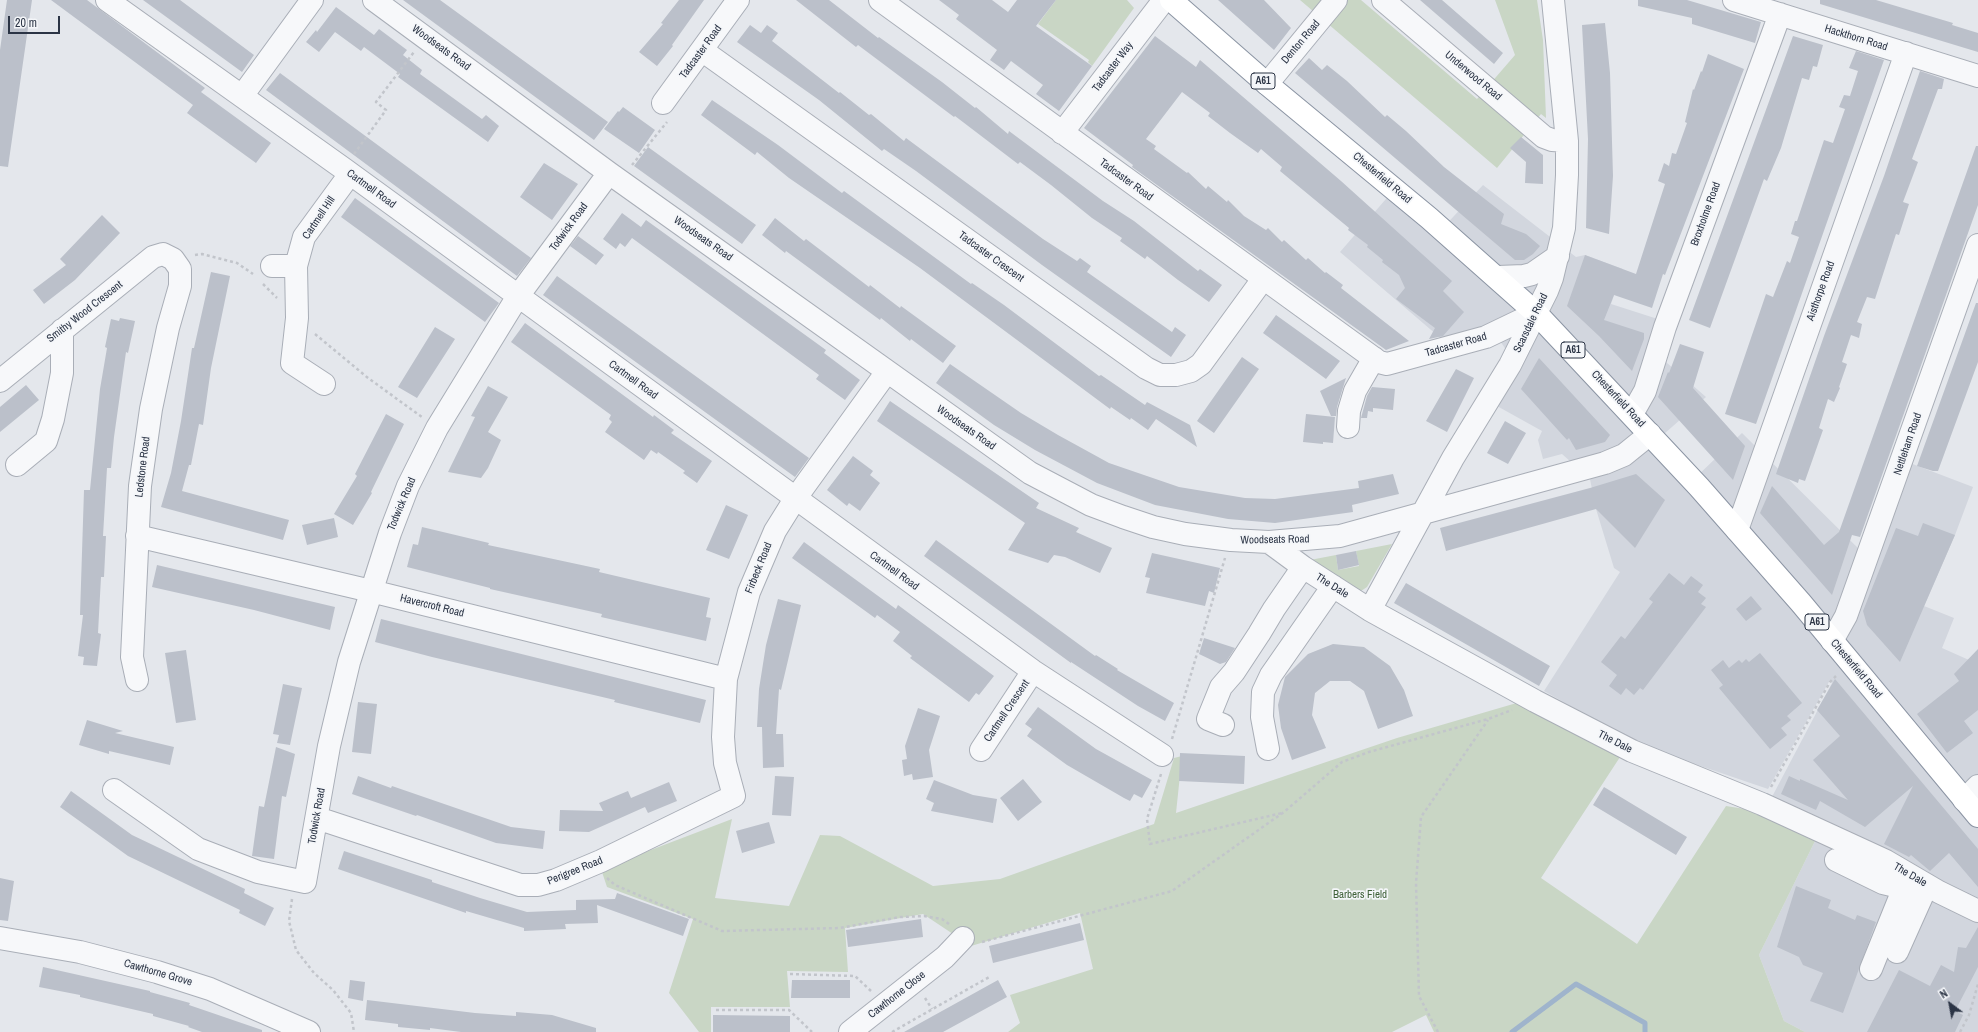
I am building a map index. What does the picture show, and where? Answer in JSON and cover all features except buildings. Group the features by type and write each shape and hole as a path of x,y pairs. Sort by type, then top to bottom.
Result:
{"highway":[{"name":"Chesterfield Road","path":"1171,0 1267,84 1406,198 1498,277 1536,313 1632,414 1737,530 1850,663 1973,801"}],"street":[{"name":"Cartmell Road","path":"107,0 347,171 1033,671 1165,757"},
{"path":"242,96 312,0"},
{"name":"Woodseats Road","path":"374,0 426,36 614,176 809,314 886,372 1030,473 1091,505 1153,526 1185,534 1230,540 1269,542 1340,536 1606,463 1624,455 1650,434"},
{"name":"Tadcaster Road","path":"663,103 703,51 738,0"},
{"name":"Tadcaster Road","path":"880,0 1379,362 1387,364 1486,337 1536,313"},
{"name":"Tadcaster Way","path":"1062,133 1164,0"},
{"name":"Denton Road","path":"1267,84 1336,0"},
{"name":"Underwood Road","path":"1383,0 1544,137 1552,140 1567,141"},
{"name":"Scarsdale Road","path":"1370,610 1421,514 1510,365 1547,291 1558,256 1564,228 1566,203 1567,141 1553,0"},
{"name":"Hackthorn Road","path":"1734,0 1978,76"},
{"name":"Broxholme Road","path":"1632,414 1645,391 1665,327 1780,14"},
{"name":"Tadcaster Crescent","path":"703,51 1146,368 1160,375 1176,375 1191,371 1201,364 1263,279"},
{"name":"Aisthorpe Road","path":"1737,530 1906,53"},
{"name":"Cartmell Hill","path":"324,384 292,363 296,330 296,266 304,236 347,171"},
{"name":"Todwick Road","path":"300,880 316,818 329,746 349,662 390,533 406,492 434,434 518,296 614,176"},
{"name":"Nettleham Road","path":"1832,641 1846,616 1978,244"},
{"name":"Smithy Wood Crescent","path":"0,381 152,257 163,254 173,259"},
{"path":"1498,277 1524,276 1532,274 1558,256"},
{"name":"Ledstone Road","path":"137,680 132,657 140,486 150,409 168,328 180,286 180,269 173,259"},
{"path":"272,266 296,266"},
{"path":"17,465 46,441 53,419 62,373 62,330"},
{"path":"1486,337 1496,339 1502,344 1510,365"},
{"path":"1346,416 1355,391 1374,358"},
{"name":"Firbeck Road","path":"734,796 727,774 723,743 726,679 749,592 775,531 795,499 886,372"},
{"name":"Havercroft Road","path":"137,536 371,591 726,679"},
{"name":"The Dale","path":"1269,542 1303,567 1370,610 1535,702 1632,751 1762,804 1886,861 1913,882 1978,911"},
{"path":"1223,725 1208,719 1221,687 1234,672 1303,567"},
{"path":"1268,749 1262,717 1263,692 1270,674 1333,586"},
{"name":"Cartmell Crescent","path":"980,750 1033,671"},
{"path":"114,790 198,849 258,872 300,880"},
{"name":"Perigree Road","path":"316,818 520,885 538,885 556,880 601,861 734,796"},
{"path":"1836,860 1883,883 1913,882"},
{"path":"1897,952 1913,882"},
{"path":"1871,969 1913,882"},
{"name":"Cawthorne Grove","path":"0,938 80,952 157,972 210,989 309,1032"},
{"name":"Cawthorne Close","path":"850,1032 885,1004 951,964 963,938"}],"path":[{"path":"347,171 386,110 376,102 426,36"},
{"path":"614,176 674,114 663,103"},
{"path":"1230,540 1147,819 1150,844 1284,812"},
{"path":"1762,804 1830,682 1850,663"},
{"path":"607,879 614,885 722,931 840,928 900,917 924,916 942,919 973,945 1172,891 1284,812 1342,762 1369,752 1488,719 1535,702"},
{"path":"1438,1032 1419,996 1416,883 1421,817 1488,719"},
{"path":"300,880 289,920 296,950 314,973 333,990 351,1013 354,1032"},
{"path":"790,974 855,976 885,1004"},
{"path":"892,1032 991,976"},
{"path":"1960,1032 1969,1015 1978,984"},
{"path":"716,1010 789,1010 812,1032"}],"shaded area":[{"path":"1483,185 1576,257 1585,255 1623,269 1611,304 1664,321 1659,356 1706,397 1656,441 1693,480 1742,433 1867,557 1902,460 1973,487 1955,535 1924,606 1954,618 1942,648 1978,664 1978,1032 1805,1032 1784,1021 1759,955 1816,839 1764,812 1832,683 1830,680 1768,789 1639,745 1544,691 1620,572 1614,568 1596,509 1590,479 1562,454 1543,459 1538,440 1542,431 1488,401 1507,351 1500,341 1451,347 1340,252 1392,192 1439,232"}],"green space":[{"path":"1056,0 1127,0 1134,8 1092,66 1088,62 1089,60 1038,24"},
{"path":"1300,0 1361,0 1477,99 1515,55 1495,0 1537,0 1543,40 1546,118 1541,114 1497,168"},
{"path":"1392,544 1367,587 1361,591 1355,591 1310,560 1336,555 1338,570 1359,566 1356,551"},
{"name":"Barbers Field","path":"1520,702 1622,754 1541,878 1637,944 1726,806 1764,812 1816,839 1759,955 1784,1021 1805,1032 1434,1032 1426,1015 1392,1032 1008,1032 1020,1023 1010,995 1093,969 1080,913 971,946 923,914 845,928 848,972 787,971 790,1007 711,1007 711,1032 699,1032 669,993 693,919 607,887 601,869 732,819 715,898 789,906 820,835 840,836 933,886 1000,879 1154,824 1174,758 1182,756 1176,813 1397,738"}],"waterway":[{"path":"1512,1032 1576,984 1645,1023 1645,1032"}]}
